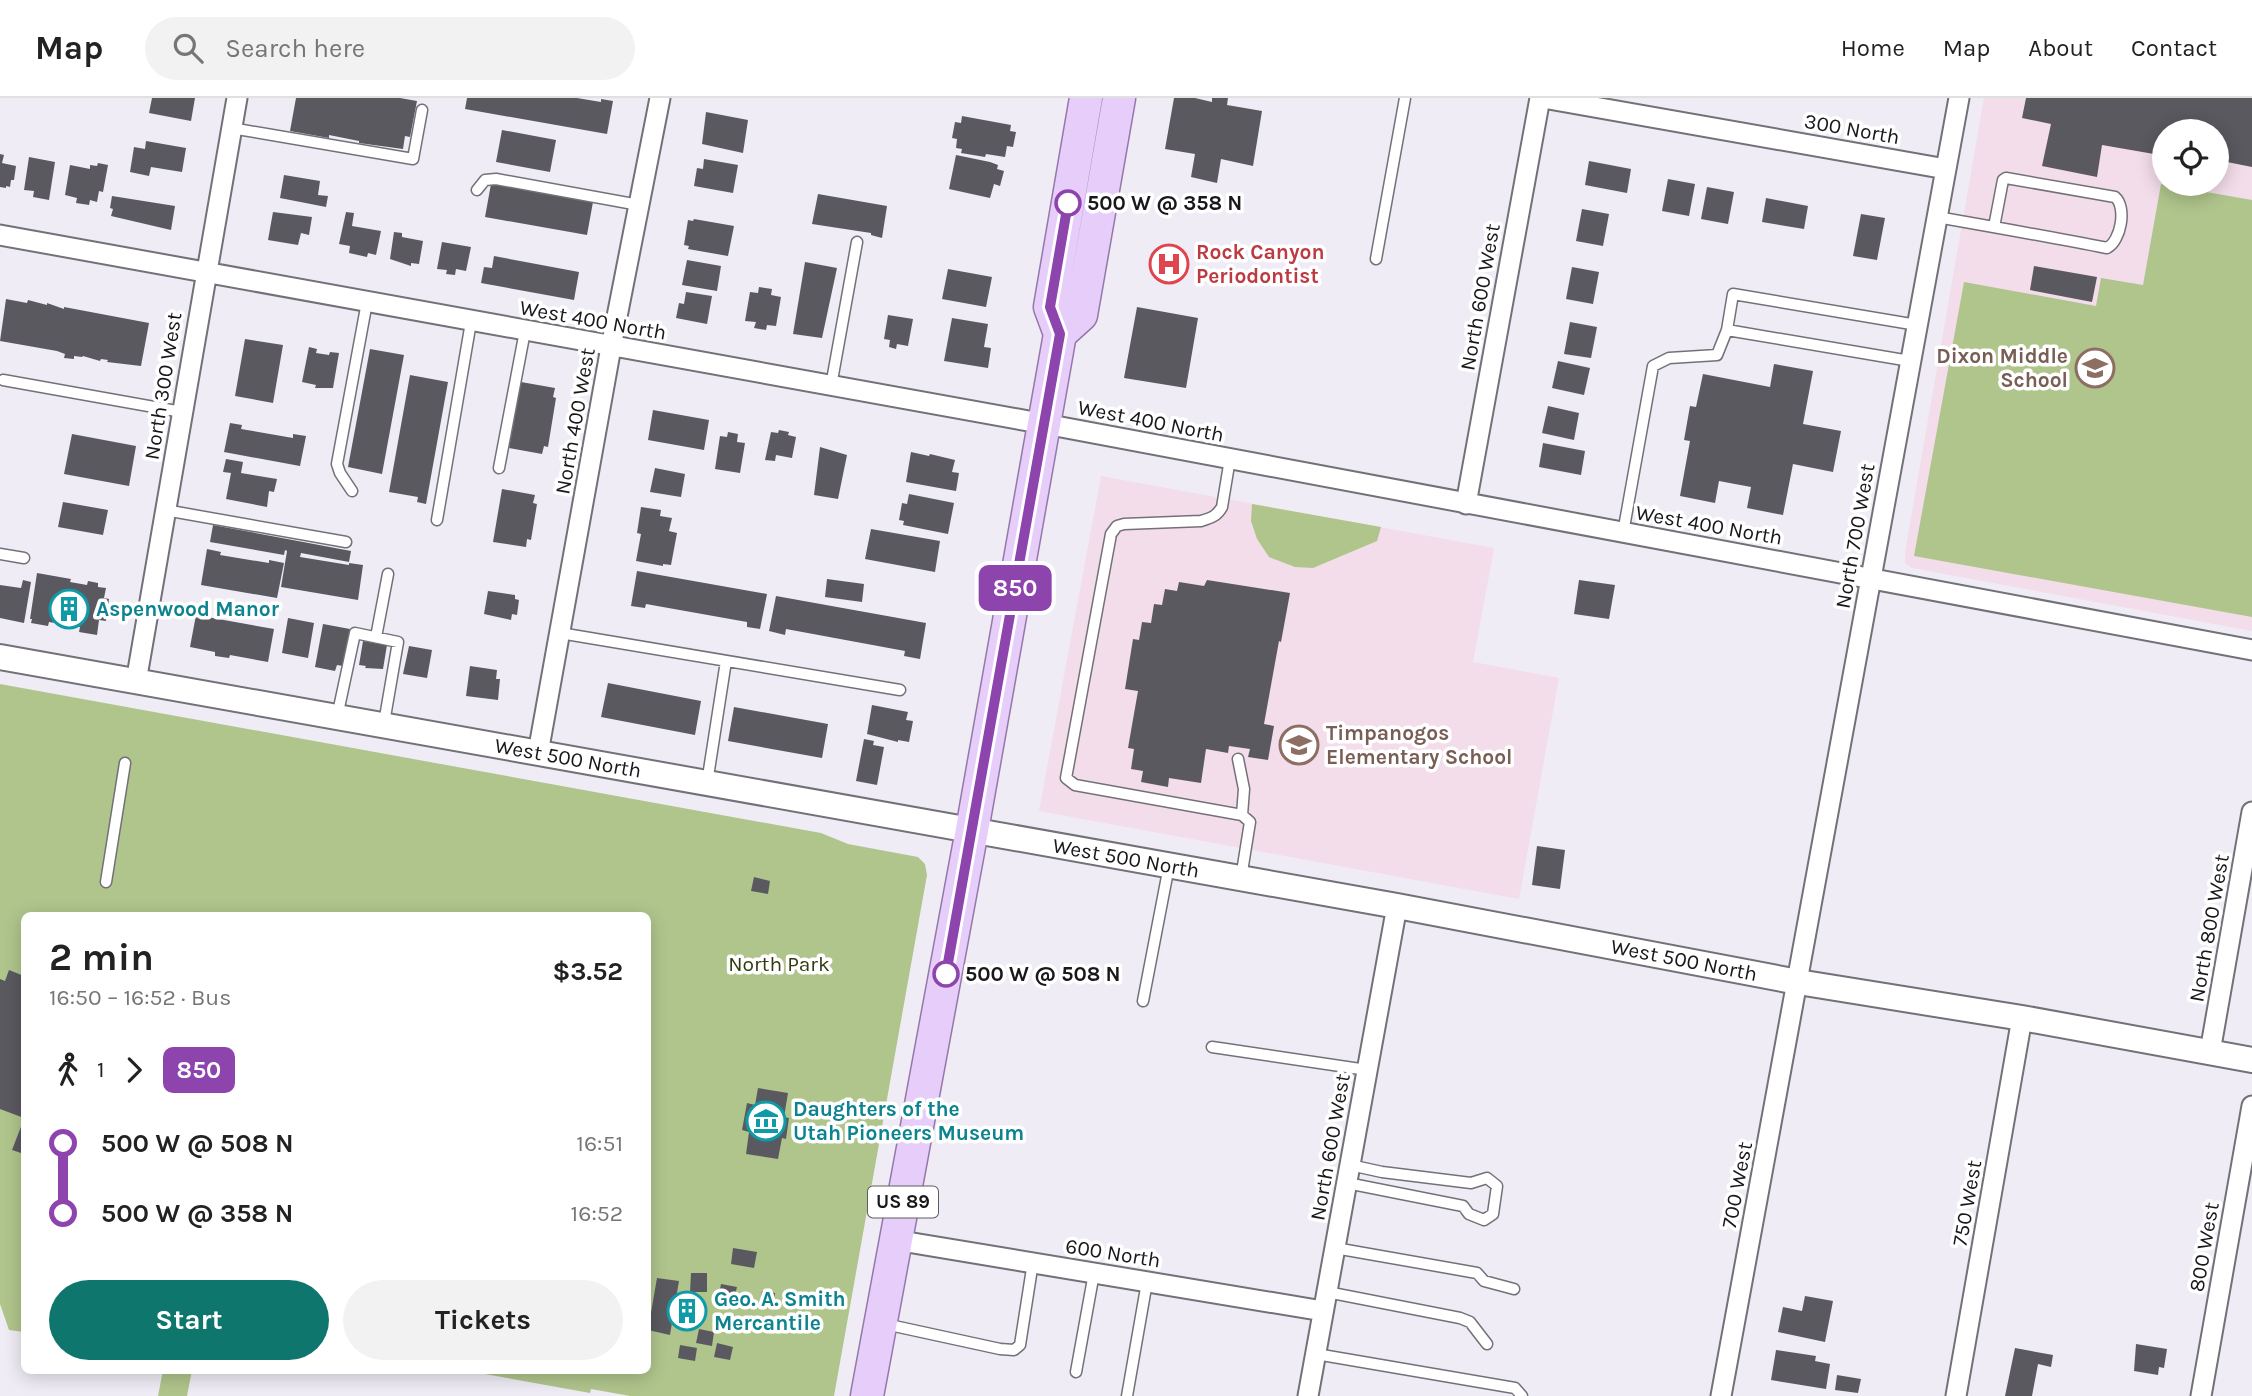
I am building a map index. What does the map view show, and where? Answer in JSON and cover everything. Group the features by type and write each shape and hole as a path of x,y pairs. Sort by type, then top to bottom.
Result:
{"main road":[{"name":"US 89","path":"867,1396 1045,424 1060,334 1050,307 1086,98"},
{"path":"1060,334 1082,315 1119,98"}],"street":[{"name":"North 300 West","path":"136,681 237,98"},
{"name":"North 400 West","path":"538,753 611,347 660,98"},
{"name":"300 North","path":"1541,98 1946,169"},
{"name":"North 600 West","path":"1466,503 1541,98"},
{"name":"North 700 West","path":"1798,982 1959,98"},
{"name":"West 400 North","path":"0,235 1045,424 2252,650"},
{"name":"West 500 North","path":"0,657 1397,906 1798,982 2022,1017 2252,1060"},
{"name":"North 800 West","path":"2210,1052 2252,812"},
{"name":"North 600 West","path":"1308,1396 1397,906"},
{"name":"700 West","path":"1721,1396 1798,982"},
{"name":"750 West","path":"1956,1396 2022,1017"},
{"name":"800 West","path":"2201,1396 2252,1105"},
{"name":"600 North","path":"895,1240 1147,1282 1325,1302"}],"lane":[{"path":"1376,259 1405,98"},
{"path":"231,128 413,159 422,110"},
{"path":"1937,217 1994,228 2107,248 2116,240 2122,208 2115,197 2006,178 2003,180 1994,228"},
{"path":"477,190 485,180 496,179 639,205"},
{"path":"831,386 857,242"},
{"path":"1623,533 1653,366 1669,358 1717,355 1727,330 1733,293 1917,325"},
{"path":"352,491 337,464 366,302"},
{"path":"437,520 471,321"},
{"path":"1727,330 1910,361"},
{"path":"499,468 525,331"},
{"path":"3,380 182,412"},
{"path":"1230,459 1219,513 1201,521 1124,524 1117,526 1111,534 1066,778 1075,785 1246,818"},
{"path":"165,510 346,542"},
{"path":"0,554 24,558"},
{"path":"376,637 388,574"},
{"path":"337,717 355,633 376,637 398,642 384,726"},
{"path":"560,633 900,690"},
{"path":"707,783 726,661"},
{"path":"1238,759 1246,818 1241,878"},
{"path":"106,882 125,764"},
{"path":"1143,1001 1169,865"},
{"path":"1212,1047 1367,1070"},
{"path":"1382,1172 1471,1183 1487,1178 1497,1186 1493,1214 1483,1220 1469,1213 1463,1206 1348,1174 1382,1172"},
{"path":"1335,1248 1477,1273 1484,1281 1514,1289"},
{"path":"882,1323 1014,1350 1020,1345 1033,1262"},
{"path":"1076,1371 1094,1273"},
{"path":"1127,1396 1147,1282"},
{"path":"1325,1302 1460,1318 1470,1322 1487,1343"},
{"path":"1316,1354 1515,1388 1522,1396"}],"shaded area":[{"name":"Dixon Middle School","path":"1984,98 2252,98 2252,631 1912,568 1905,563"},
{"name":"Timpanogos Elementary School","path":"1101,476 1494,548 1473,662 1559,678 1519,899 1039,811"}],"green space":[{"name":"Dixon Middle School","path":"2159,196 2229,196 2252,200 2252,617 1914,556 1964,282 2096,306 2101,278 2143,285"},
{"path":"1252,504 1381,527 1377,541 1313,568 1295,567 1269,557 1257,539 1251,521"},
{"name":"North Park","path":"0,684 821,833 848,844 918,857 925,864 927,875 834,1396 630,1396 591,1389 590,1393 485,1374 651,1374 651,912 21,912 21,1332 9,1330 0,1304"},
{"path":"162,1374 191,1374 187,1396 158,1396"}],"building":[{"path":"152,98 195,98 191,121 149,113"},
{"path":"296,98 400,98 417,101 410,137 405,136 403,149 359,143 329,135 329,138 290,131"},
{"path":"467,98 577,98 613,101 607,134 465,109"},
{"path":"1174,98 1195,98 1212,102 1212,98 1228,98 1227,105 1262,111 1253,166 1221,159 1217,183 1191,177 1195,154 1165,149"},
{"path":"2026,98 2252,98 2252,167 2229,162 2229,119 2152,119 2152,154 2102,145 2097,177 2042,166 2051,124 2022,118"},
{"path":"706,112 748,120 743,153 702,144"},
{"path":"962,116 1011,125 1010,131 1016,132 1013,147 1007,146 1005,157 961,153 962,149 956,148 957,139 952,138 955,122 961,123"},
{"path":"502,130 556,140 550,172 496,162"},
{"path":"146,141 186,148 182,172 151,167 149,176 130,172 134,147 145,149"},
{"path":"0,154 4,155 2,163 16,166 14,180 11,180 10,187 6,188 0,187"},
{"path":"956,155 990,162 998,165 997,169 1004,171 1000,186 994,184 990,198 949,189"},
{"path":"29,157 55,162 49,200 33,197 34,191 24,190"},
{"path":"704,159 738,165 733,193 694,186 697,168 703,169"},
{"path":"1589,161 1631,169 1627,193 1585,185"},
{"path":"98,163 108,165 103,192 99,191 97,202 90,200 89,205 76,203 77,198 65,195 70,165 90,169 90,165 97,166"},
{"path":"284,175 320,181 318,195 328,196 326,207 280,198"},
{"path":"1668,179 1695,184 1689,216 1662,211"},
{"path":"491,184 593,202 587,235 485,217"},
{"path":"1707,187 1734,192 1728,224 1701,219"},
{"path":"818,194 887,206 882,238 871,233 812,224"},
{"path":"112,196 175,206 171,230 111,216"},
{"path":"1766,198 1808,206 1804,229 1762,222"},
{"path":"1582,209 1609,214 1603,246 1576,241"},
{"path":"273,212 312,217 309,235 301,233 298,245 268,240"},
{"path":"346,212 354,213 352,226 381,231 376,255 368,253 367,257 349,253 350,246 339,244"},
{"path":"1861,214 1885,218 1877,260 1853,256"},
{"path":"688,220 734,226 728,256 688,249 689,246 684,245"},
{"path":"394,232 402,233 402,237 423,241 419,264 411,263 411,266 390,259"},
{"path":"442,242 471,247 466,271 456,269 455,275 446,274 447,270 437,269"},
{"path":"494,256 579,272 574,300 481,283 484,267 492,268"},
{"path":"687,260 721,266 717,291 682,285"},
{"path":"805,262 837,268 822,338 793,334"},
{"path":"2034,266 2097,277 2092,302 2030,290"},
{"path":"1572,267 1599,272 1593,304 1566,299"},
{"path":"948,269 992,277 986,307 942,299"},
{"path":"759,287 772,289 771,295 781,297 776,326 767,325 766,330 754,328 756,322 745,321 750,292 758,293"},
{"path":"686,292 712,296 707,324 676,318 679,303 684,304"},
{"path":"6,299 47,303 64,309 149,323 141,366 83,356 64,358 65,354 57,351 0,341"},
{"path":"1137,307 1198,318 1186,388 1124,378"},
{"path":"888,315 913,319 908,346 897,344 896,349 889,347 890,340 884,339"},
{"path":"952,318 988,324 984,347 991,348 988,368 944,361"},
{"path":"1570,322 1597,327 1591,358 1564,354"},
{"path":"245,339 283,345 273,403 235,396"},
{"path":"309,347 317,349 316,353 339,353 333,388 315,388 316,385 302,382"},
{"path":"370,349 404,355 382,474 348,467"},
{"path":"1558,361 1590,368 1584,395 1552,388"},
{"path":"1774,364 1813,371 1803,424 1841,431 1833,472 1793,464 1783,515 1747,508 1751,487 1719,481 1715,503 1680,496 1690,441 1684,440 1690,406 1696,407 1703,374 1770,387"},
{"path":"410,375 448,382 426,504 417,502 418,497 389,492"},
{"path":"521,382 555,388 553,397 556,398 548,447 544,446 542,454 509,448"},
{"path":"1548,406 1579,413 1574,440 1542,433"},
{"path":"653,410 709,420 704,450 648,440"},
{"path":"230,423 242,425 241,429 293,438 293,434 306,436 300,466 224,452"},
{"path":"779,430 796,437 792,458 776,455 775,461 765,460 771,432 778,433"},
{"path":"728,432 738,434 737,442 745,443 740,473 715,469 720,436 727,437"},
{"path":"72,434 136,446 129,486 64,474"},
{"path":"1543,443 1585,451 1581,475 1539,467"},
{"path":"820,447 847,455 838,499 814,495"},
{"path":"911,452 955,460 952,472 959,473 956,491 906,482"},
{"path":"226,459 243,462 241,473 277,479 274,492 269,491 267,507 226,499 231,473 223,472"},
{"path":"655,468 685,474 681,497 650,492"},
{"path":"502,489 535,495 533,503 537,504 531,540 527,539 526,547 493,542"},
{"path":"909,494 954,503 948,534 903,525 904,521 899,520 902,503 907,504"},
{"path":"63,502 108,510 103,535 58,527"},
{"path":"641,507 661,510 660,516 672,518 669,531 677,533 671,565 636,561 641,534 637,533"},
{"path":"213,525 351,551 349,562 301,553 300,557 363,565 358,600 281,587 287,551 285,550 284,555 210,542"},
{"path":"871,529 940,541 935,572 865,559"},
{"path":"207,549 221,552 220,555 284,563 277,598 201,585"},
{"path":"637,571 767,594 760,629 747,627 747,622 646,604 645,608 631,606"},
{"name":"Aspenwood Manor","path":"37,573 71,579 70,582 87,585 88,581 98,583 98,587 106,588 104,598 109,599 106,621 99,620 97,635 79,632 80,627 49,622 48,626 31,623"},
{"path":"827,579 864,584 862,602 825,597"},
{"path":"23,580 31,582 24,623 0,618 0,585 21,588"},
{"path":"1207,580 1290,593 1264,724 1274,726 1268,760 1248,757 1250,749 1229,746 1228,753 1206,749 1201,783 1169,778 1168,787 1141,782 1143,771 1131,769 1134,749 1128,748 1138,691 1125,689 1133,639 1139,640 1142,622 1151,623 1154,604 1162,605 1165,589 1177,591 1179,582 1204,586"},
{"path":"1579,580 1615,585 1609,619 1574,614"},
{"path":"488,591 515,595 515,599 519,600 517,615 512,614 511,620 484,614"},
{"path":"776,596 926,623 920,659 904,656 905,651 786,629 785,635 769,631"},
{"path":"196,615 274,629 268,662 230,655 229,658 215,656 215,652 190,647"},
{"path":"288,618 314,623 308,658 282,653"},
{"path":"323,624 350,629 343,666 337,665 335,671 315,667"},
{"path":"363,641 387,645 383,669 359,665"},
{"path":"409,646 432,650 427,678 403,674"},
{"path":"470,666 497,670 496,679 500,679 498,700 466,696"},
{"path":"608,683 701,701 695,735 601,717"},
{"path":"872,705 908,712 906,720 913,721 909,742 867,734"},
{"path":"734,707 828,724 822,758 728,741"},
{"path":"864,739 874,741 873,745 884,747 877,785 856,781"},
{"path":"1537,846 1565,850 1560,889 1532,885"},
{"path":"754,877 770,881 768,894 751,891"},
{"path":"9,970 21,975 21,1117 0,1109 0,979 5,981"},
{"name":"Daughters of the Utah Pioneers Museum","path":"758,1088 788,1093 784,1117 789,1118 786,1139 782,1138 778,1159 746,1154 749,1132 742,1130 747,1103 755,1105"},
{"path":"21,1127 21,1153 12,1150"},
{"path":"733,1248 757,1252 754,1268 731,1264"},
{"path":"691,1273 707,1273 707,1292 690,1292"},
{"path":"657,1278 679,1281 670,1335 651,1331"},
{"path":"721,1284 737,1287 733,1303 718,1300"},
{"path":"762,1291 775,1293 773,1306 760,1304"},
{"path":"1805,1296 1833,1301 1825,1342 1778,1332 1783,1307 1802,1311"},
{"name":"Geo. A. Smith Mercantile","path":"680,1301 697,1304 694,1320 677,1317"},
{"path":"699,1329 714,1332 712,1346 696,1343"},
{"path":"717,1343 733,1347 730,1360 714,1357"},
{"path":"2136,1344 2167,1349 2164,1368 2159,1367 2158,1375 2134,1371"},
{"path":"680,1345 697,1348 695,1361 678,1358"},
{"path":"2015,1348 2053,1355 2051,1367 2038,1364 2032,1396 2005,1396"},
{"path":"1776,1350 1816,1356 1815,1361 1830,1364 1826,1389 1771,1380"},
{"path":"1837,1375 1861,1379 1858,1393 1835,1390"}],"bus line":[{"name":"850","path":"946,974 1060,334 1050,307 1068,203"}],"place":[{"name":"500 W @ 358 N","path":"1068,203"},
{"name":"Rock Canyon Periodontist","path":"1169,264"},
{"name":"Dixon Middle School","path":"2095,368"},
{"name":"Aspenwood Manor","path":"69,609"},
{"name":"Timpanogos Elementary School","path":"1299,745"},
{"name":"500 W @ 508 N","path":"946,974"},
{"name":"Daughters of the Utah Pioneers Museum","path":"766,1121"},
{"name":"Geo. A. Smith Mercantile","path":"687,1311"}]}
